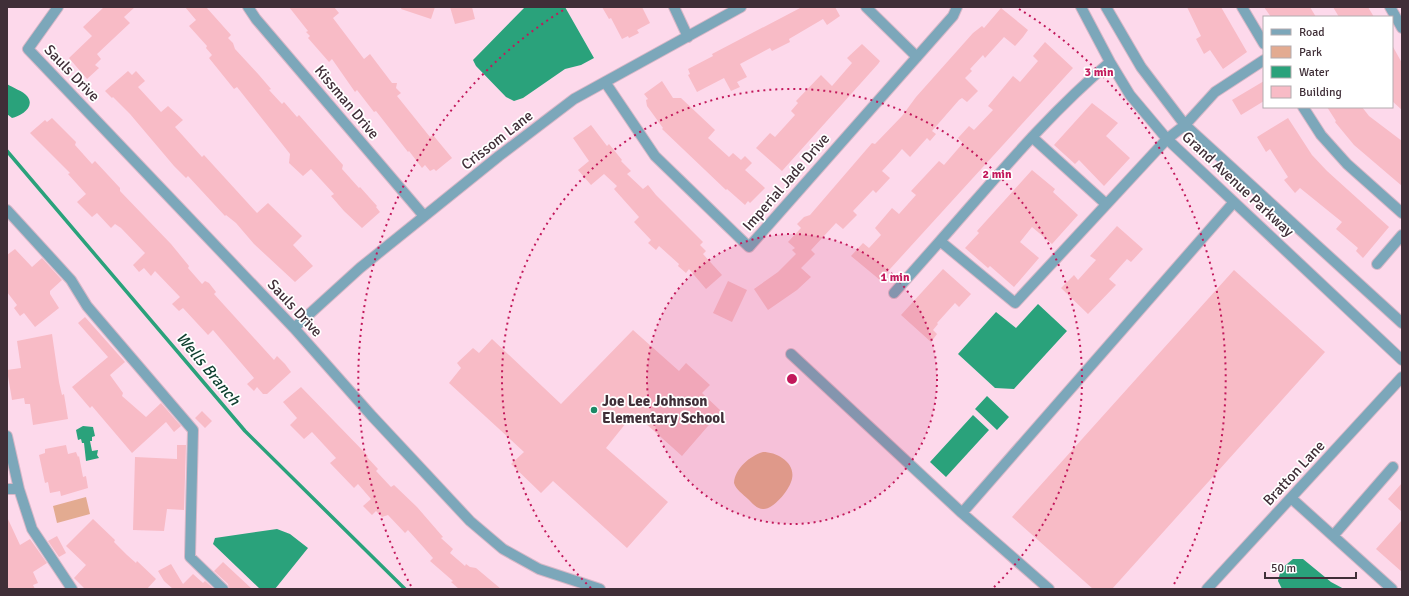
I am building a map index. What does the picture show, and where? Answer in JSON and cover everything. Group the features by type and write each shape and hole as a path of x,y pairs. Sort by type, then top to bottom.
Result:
{"street":[{"name":"Sauls Drive","path":"58,7 28,49 294,328 371,415 470,521 503,549 539,569 600,589"},
{"name":"Kissman Drive","path":"248,7 256,19 424,216"},
{"path":"674,7 688,37"},
{"name":"Crissom Lane","path":"294,328 360,268 574,99 741,7"},
{"path":"866,7 917,57"},
{"name":"Imperial Jade Drive","path":"605,82 655,156 749,247 953,16 956,7"},
{"name":"Grand Avenue Parkway","path":"1081,7 1110,62 1130,94 1167,139 1402,360"},
{"name":"Grand Avenue Parkway","path":"1106,7 1141,67 1185,125 1402,323"},
{"path":"1242,7 1263,42"},
{"path":"1390,7 1402,28"},
{"path":"940,241 1015,303 1167,139 1185,125 1216,92 1263,61"},
{"path":"894,293 1032,137 1083,86 1110,62"},
{"path":"1304,108 1321,135 1347,164 1402,213"},
{"path":"1032,137 1106,204"},
{"path":"962,513 1234,202"},
{"path":"7,210 71,280 87,306 193,430 190,557 224,589"},
{"path":"1377,264 1402,235"},
{"path":"791,354 962,513 1049,589"},
{"name":"Bratton Lane","path":"1207,589 1402,377"},
{"path":"7,436 11,470 32,529 72,589"},
{"path":"1333,536 1393,467"},
{"path":"7,489 19,490"},
{"path":"1291,498 1392,589"}],"green space":[{"path":"763,452 775,454 785,460 792,470 792,476 789,486 780,499 771,506 763,509 753,504 738,490 734,483 737,472 744,463 753,456"},
{"path":"86,497 90,514 57,523 53,506"}],"water":[{"path":"525,7 565,7 594,58 581,65 565,69 523,98 514,101 506,97 476,66 473,60"},
{"path":"7,84 27,96 30,104 23,113 12,118 7,114"},
{"path":"1038,304 1067,331 1014,389 995,388 958,354 996,312 1016,328"},
{"path":"987,396 1009,417 997,430 975,409"},
{"path":"973,415 989,430 946,477 930,462"},
{"path":"83,426 93,427 95,436 92,437 92,441 90,441 92,451 98,450 97,455 99,458 86,461 84,443 82,443 81,439 78,440 76,430"},
{"path":"277,529 290,534 308,548 275,589 260,589 213,544 215,538"},
{"path":"1293,559 1303,559 1331,582 1344,589 1282,589 1278,581 1281,569"}],"building":[{"path":"104,7 135,7 124,17 130,23 97,54 101,59 95,65 99,68 87,79 69,58 92,36 83,27"},
{"path":"185,7 206,7 231,35 228,38 233,43 235,49 271,89 269,90 282,104 284,102 297,117 299,115 343,165 342,169 377,206 376,207 380,212 362,228 331,196 334,194 311,169 303,176 289,163 290,154 237,87 234,89 209,58 212,55 206,48 207,46 189,26 196,20"},
{"path":"289,7 334,7 339,13 333,18 364,59 370,54 392,83 397,83 396,88 401,93 397,96 430,137 433,135 452,158 436,171 434,169 430,171 425,165 422,168 376,111 374,112 357,90 355,92 332,59 329,62 308,38 310,36 306,32 308,31"},
{"path":"402,7 435,7 431,19 401,9"},
{"path":"450,7 472,7 475,19 455,24"},
{"path":"602,7 642,7 650,23 637,30 639,33 629,38 628,36 622,39 611,18 609,19"},
{"path":"802,7 835,7 840,16 827,25 823,19 789,39 790,42 772,51 770,48 740,64 747,77 737,82 740,87 731,91 724,78 697,92 688,75 690,74 688,69 713,56 712,54"},
{"path":"1187,7 1221,7 1247,52 1223,69 1210,50 1204,54 1196,39 1201,36"},
{"path":"1264,7 1310,7 1315,16 1270,16"},
{"path":"1333,7 1368,7 1373,16 1338,16"},
{"path":"1001,8 1028,30 1023,37 1015,46 1004,37 985,58 983,55 970,69 972,71 965,78 978,91 967,102 962,98 959,100 932,131 936,134 930,141 927,138 910,157 902,149 882,171 890,178 876,193 873,190 853,211 857,215 843,229 836,223 811,250 815,254 801,268 811,277 797,290 768,310 754,289 778,272 796,254 792,250 795,248 788,242 801,228 797,224 804,217 810,215 872,143 875,144 902,116 916,97 973,33 982,26 984,28"},
{"path":"1045,42 1073,68 880,280 851,256 863,243 869,248 881,235 875,228 892,208 899,214 916,195 911,191 939,161 944,165 963,143 958,138 969,126 974,130 993,110 988,106 1013,76 1020,82 1038,61 1033,56"},
{"path":"862,44 880,61 782,171 756,148 770,133 775,137 795,115 791,111 798,103 796,101 821,75 832,86 852,63 847,58"},
{"path":"1393,47 1402,63 1402,110 1393,102"},
{"path":"128,71 132,75 136,71 145,81 138,87 161,112 168,106 183,120 175,127 202,157 204,155 257,213 268,203 302,236 293,245 313,266 295,282 254,244 236,223 226,215 225,216 188,176 186,178 174,166 130,114 105,91"},
{"path":"662,81 673,98 681,98 715,130 708,138 729,157 733,153 741,160 745,156 752,163 745,170 765,188 750,203 748,201 745,205 727,189 726,190 662,129 663,128 647,106 646,100 648,99 644,94"},
{"path":"1263,82 1263,102 1241,115 1232,100"},
{"path":"1092,103 1118,123 1106,136 1130,158 1104,186 1079,160 1075,164 1054,145"},
{"path":"1328,108 1363,108 1369,116 1402,141 1402,186 1354,145 1335,122 1336,121"},
{"path":"52,118 76,142 75,145 92,164 95,161 120,188 120,191 171,244 189,266 188,268 202,284 205,281 209,283 216,292 214,294 274,360 277,356 285,364 291,372 267,394 263,394 257,387 254,391 247,384 254,378 213,330 208,335 183,308 179,311 172,304 180,297 155,271 151,276 144,268 139,272 133,265 145,253 121,228 115,224 111,228 97,213 92,217 77,202 86,194 68,174 70,173 30,133 45,120 47,122"},
{"path":"1288,118 1312,155 1327,171 1389,227 1363,258 1356,251 1358,248 1336,229 1342,222 1300,188 1295,193 1284,180 1288,177 1270,149 1266,152 1257,137"},
{"path":"591,125 607,146 609,144 622,160 621,161 631,171 627,174 643,189 648,185 703,242 700,245 706,251 703,254 722,275 706,289 689,269 686,273 678,266 679,264 659,246 656,250 648,243 651,240 634,222 639,217 614,189 617,186 604,174 591,185 578,170 589,161 573,138"},
{"path":"1032,170 1055,189 1053,192 1078,215 1052,244 1032,227 1020,242 1039,258 1014,287 990,266 988,268 965,248 979,233 977,231"},
{"path":"1117,226 1143,249 1131,262 1127,259 1109,279 1116,285 1088,314 1061,288 1074,275 1078,280 1096,260 1090,256"},
{"path":"15,249 32,267 42,258 62,280 50,291 50,294 59,308 35,327 24,313 20,316 14,308 17,305 7,292 7,255"},
{"path":"943,269 971,294 959,307 955,303 937,323 938,324 933,330 937,334 931,342 901,315"},
{"path":"1234,270 1325,352 1112,589 1093,589 1012,517"},
{"path":"728,281 747,290 732,322 713,313"},
{"path":"85,317 125,362 110,375 123,393 122,396 146,417 161,403 181,426 174,432 166,422 132,453 92,406 90,408 72,387 108,357 78,323"},
{"path":"633,330 679,371 686,363 710,385 702,393 721,411 682,456 634,413 606,448 668,502 627,548 553,481 541,493 511,464 524,452 449,383 461,368 457,363 473,348 479,353 492,339 561,404"},
{"path":"52,334 59,382 62,395 64,394 68,419 33,425 30,404 25,404 24,398 12,400 7,370 21,368 17,341"},
{"path":"301,387 368,456 367,457 378,469 376,471 391,487 394,485 417,507 443,537 441,538 453,549 450,553 465,566 466,564 470,567 476,568 501,589 459,589 451,582 453,581 430,561 433,558 408,530 405,533 388,515 382,517 376,511 372,515 363,506 371,499 358,484 354,488 330,463 336,458 312,432 304,439 290,425 297,418 283,402"},
{"path":"202,411 212,421 205,428 195,418"},
{"path":"66,445 68,454 76,452 78,457 79,456 83,477 86,476 88,488 61,496 60,491 50,493 48,482 45,483 39,455 45,453 45,449"},
{"path":"177,445 186,445 184,510 167,509 164,531 133,530 135,457 177,459"},
{"path":"1402,483 1402,512 1388,499"},
{"path":"7,517 20,545 30,539 47,563 33,572 38,583 33,585 35,589 7,589"},
{"path":"93,519 115,540 114,542 127,555 136,563 137,561 156,579 147,589 85,589 74,578 86,565 66,546"},
{"path":"1402,520 1402,572 1376,549"},
{"path":"57,536 66,553 59,557 48,541"},
{"path":"223,562 252,589 229,589 228,584 214,571"},
{"path":"171,564 183,584 193,574 203,583 205,581 214,589 173,589 164,581 158,571"}],"waterway":[{"name":"Wells Branch","path":"7,151 245,431 405,589"}],"place":[{"name":"Joe Lee Johnson Elementary School","path":"594,410"}]}
